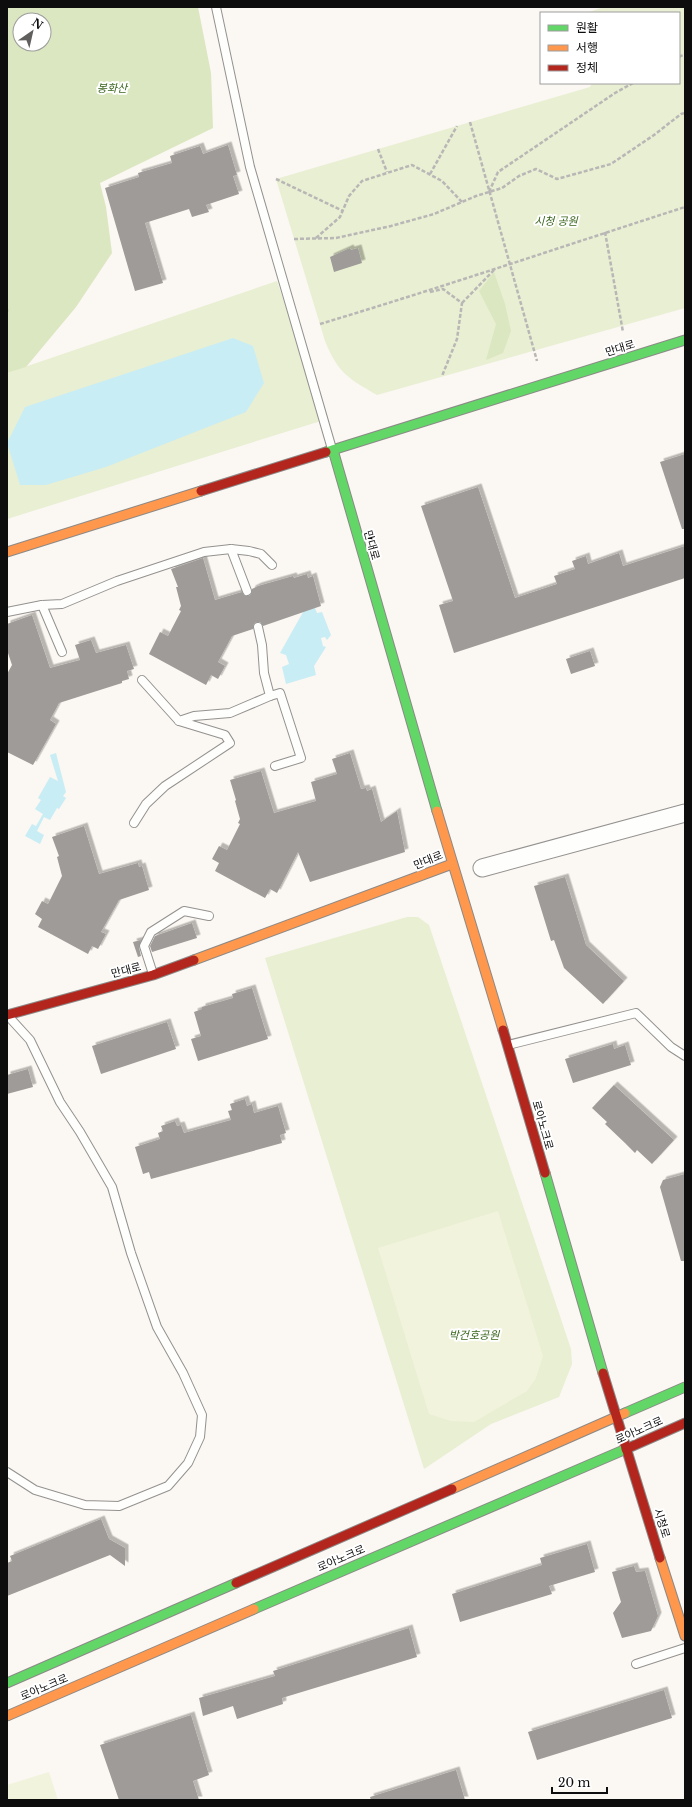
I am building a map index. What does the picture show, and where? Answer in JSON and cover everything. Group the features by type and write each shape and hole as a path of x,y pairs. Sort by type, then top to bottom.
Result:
{"street":[{"name":"만대로","path":"7,552 685,340"},
{"name":"만대로","path":"7,1015 153,975 452,864 333,450"},
{"path":"482,868 685,813"},
{"name":"로아노크로","path":"452,864 508,1045 616,1417"},
{"name":"로아노크로","path":"7,1683 685,1387"},
{"name":"시청로","path":"616,1417 685,1636"},
{"name":"로아노크로","path":"7,1716 685,1423"}],"lane":[{"path":"216,7 250,167 333,450"},
{"path":"231,549 247,591"},
{"path":"7,612 42,605 62,604 117,581 204,552 231,549 260,554 272,565"},
{"path":"42,605 62,652"},
{"path":"258,627 262,644 264,673 270,696"},
{"path":"134,823 146,804 165,786 230,743 225,735 179,722 142,680"},
{"path":"179,722 194,716 230,712 280,693 301,758 275,766"},
{"path":"153,975 144,946 151,932 184,911 209,916"},
{"path":"508,1045 636,1013 671,1047 685,1056"},
{"path":"7,1015 30,1040 60,1102 80,1132 112,1187 131,1253 157,1327 183,1373 202,1415 200,1437 188,1463 168,1486 119,1506 86,1505 35,1490 7,1472"},
{"path":"636,1664 685,1648"}],"path":[{"path":"489,192 498,172 615,93 631,84"},
{"path":"294,239 336,238 391,226 434,214 462,202 502,188 519,176 536,169 557,179 611,164 654,135 681,114 685,113"},
{"path":"470,122 536,361"},
{"path":"430,174 457,126"},
{"path":"378,149 387,172"},
{"path":"316,238 340,217 349,196 362,181 412,165 442,181 462,202"},
{"path":"276,179 343,211"},
{"path":"320,324 422,293 685,206"},
{"path":"605,232 623,332"},
{"path":"442,376 457,339 462,303 496,268"},
{"path":"422,293 443,289 462,303"}],"green space":[{"name":"봉화산","path":"7,7 198,7 211,73 213,128 100,183 106,207 112,253 76,307 26,367 7,373"},
{"name":"시청 공원","path":"604,7 685,7 685,308 377,395 358,384 340,368 325,341 276,179 590,87 592,84 680,84 680,12 589,12"},
{"path":"494,272 505,304 511,331 503,353 486,360 496,324 479,291"},
{"path":"277,281 324,420 7,519 7,373"},
{"name":"박건호공원","path":"407,917 418,917 429,925 571,1349 572,1364 559,1397 491,1424 424,1469 265,958"},
{"path":"498,1211 543,1356 536,1378 527,1391 474,1422 451,1421 429,1414 378,1248"},
{"path":"49,1772 58,1800 7,1800 7,1785"}],"water":[{"path":"233,338 253,346 264,383 246,412 106,467 46,485 20,485 7,443 25,407"},
{"path":"311,598 317,613 322,612 331,635 327,640 325,637 321,638 323,646 326,647 314,666 316,675 286,684 282,667 289,664 286,655 280,653"},
{"path":"56,753 66,792 63,796 66,798 59,809 57,808 50,820 44,817 37,831 44,835 40,844 25,836 32,824 36,826 43,814 35,809 41,800 38,798 50,777 58,781 50,755"}],"building":[{"path":"228,145 237,175 233,176 239,194 206,205 209,212 192,217 189,209 145,223 163,283 135,291 105,188 139,177 138,173 172,163 170,156 200,146 203,154"},
{"path":"350,248 351,250 358,248 362,263 334,272 330,257"},
{"path":"685,454 685,529 682,529 660,462"},
{"path":"478,487 515,598 557,584 554,576 575,569 572,561 586,556 588,564 619,553 623,566 685,546 685,578 454,653 439,605 453,601 421,506"},
{"path":"203,558 215,600 242,592 244,595 249,596 252,589 258,586 293,576 294,578 307,574 308,578 313,576 321,606 263,626 260,622 256,622 253,625 253,629 232,636 218,662 225,666 218,679 211,675 206,685 149,654 160,632 168,636 181,611 179,610 181,606 176,587 178,587 171,569"},
{"path":"32,615 50,668 80,660 75,645 91,640 96,653 126,645 134,669 127,671 129,679 122,681 122,683 59,703 50,720 56,724 33,765 7,752 7,674 12,665 7,650 7,624"},
{"path":"590,651 595,666 571,674 566,659"},
{"path":"350,753 361,789 366,788 367,791 372,789 381,822 397,811 405,852 310,882 298,852 277,893 270,889 265,898 215,871 219,863 212,859 219,846 227,850 240,824 238,823 240,819 230,780 261,771 274,813 316,801 311,782 337,774 332,759"},
{"path":"84,826 99,874 138,863 139,867 142,866 149,890 119,900 101,932 106,934 98,949 92,946 88,954 38,927 42,919 35,914 42,901 48,904 62,876 57,857 59,856 52,837"},
{"path":"565,877 586,945 624,981 603,1004 564,968 554,940 551,941 534,886"},
{"path":"192,923 197,938 152,952 150,946 155,936"},
{"path":"141,940 139,947 141,956 138,957 133,942"},
{"path":"252,988 268,1039 198,1061 191,1039 201,1036 194,1012 202,1009 202,1007 233,998 232,994"},
{"path":"167,1022 176,1049 101,1074 92,1046"},
{"path":"613,1044 614,1049 625,1045 631,1065 573,1083 565,1059"},
{"path":"28,1069 33,1087 7,1094 7,1075"},
{"path":"614,1085 674,1140 652,1164 637,1150 635,1153 605,1124 607,1122 592,1108"},
{"path":"245,1099 247,1106 252,1104 254,1113 278,1106 286,1133 280,1135 282,1143 151,1179 149,1172 143,1174 135,1147 160,1139 158,1133 163,1131 161,1126 175,1121 177,1126 181,1125 184,1133 231,1120 228,1111 232,1110 230,1104"},
{"path":"685,1174 685,1261 681,1261 660,1187 663,1180"},
{"path":"101,1519 109,1539 125,1548 125,1566 110,1555 7,1596 7,1563 12,1561 10,1556"},
{"path":"587,1544 595,1572 549,1586 552,1594 460,1622 452,1594 542,1565 540,1558"},
{"path":"634,1566 636,1572 645,1571 658,1616 651,1631 622,1638 613,1613 621,1602 612,1572"},
{"path":"409,1628 417,1657 282,1698 283,1704 237,1719 233,1706 203,1716 199,1698 275,1676 273,1671"},
{"path":"664,1690 672,1718 537,1760 528,1732"},
{"path":"191,1715 209,1775 193,1781 199,1800 119,1800 100,1745"},
{"path":"456,1770 465,1800 371,1800 370,1797"}],"traffic: fast":[{"path":"326,452 685,340"},
{"path":"333,450 437,811"},
{"path":"545,1173 603,1373"},
{"path":"625,1413 685,1387"},
{"path":"254,1609 626,1449"},
{"path":"7,1683 236,1583"}],"traffic: slow":[{"path":"7,552 201,491"},
{"path":"437,811 503,1030"},
{"path":"194,960 452,864"},
{"path":"452,1489 625,1413"},
{"path":"660,1558 685,1636"},
{"path":"7,1716 254,1609"}],"traffic: jam":[{"path":"201,491 326,452"},
{"path":"7,1015 153,975 194,960"},
{"path":"503,1030 545,1173"},
{"path":"603,1373 660,1558"},
{"path":"626,1449 685,1423"},
{"path":"236,1583 452,1489"}]}
